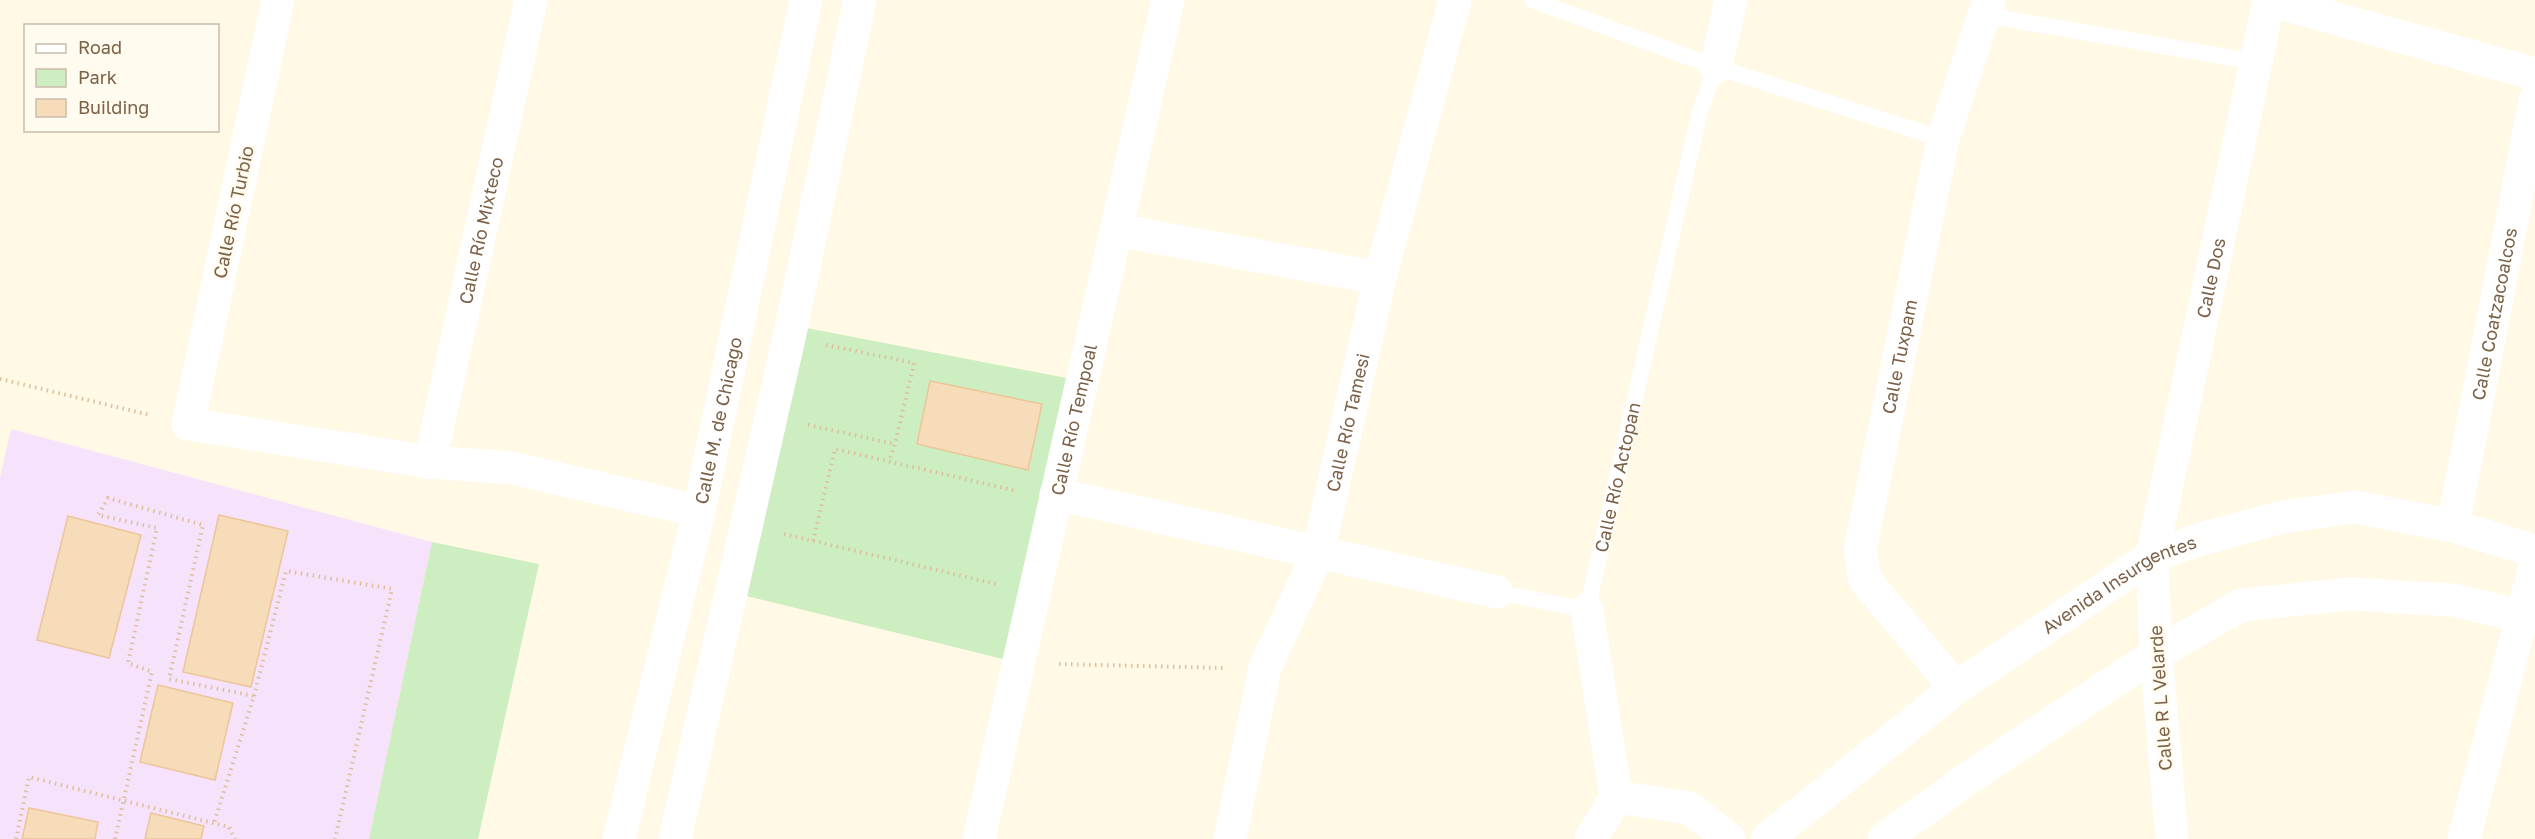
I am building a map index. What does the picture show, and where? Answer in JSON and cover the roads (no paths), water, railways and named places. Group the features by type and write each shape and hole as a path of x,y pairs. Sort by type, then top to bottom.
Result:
{"street":[{"name":"Calle Río Turbio","path":"279,0 188,424 430,462"},
{"name":"Calle Río Mixteco","path":"430,462 531,0"},
{"name":"Calle M. de Chicago","path":"619,839 699,511 806,0"},
{"path":"675,839 789,338 860,0"},
{"name":"Calle Río Tempoal","path":"979,839 1168,0"},
{"name":"Calle Río Tamesi","path":"1230,839 1265,668 1318,553 1380,278 1455,0"},
{"path":"1716,67 1731,0"},
{"path":"2269,0 2535,74"},
{"name":"Calle Dos","path":"2152,556 2269,0"},
{"name":"Calle Tuxpam","path":"1956,688 1865,580 1860,550 1942,139 1987,7"},
{"name":"Calle Coatzacoalcos","path":"2453,526 2535,101"},
{"path":"1116,230 1380,278"},
{"path":"430,462 512,468 699,511"},
{"path":"1056,495 1497,592"},
{"name":"Avenida Insurgentes","path":"1767,839 1956,688 2152,556 2198,540 2282,517 2355,507 2453,526 2535,551"},
{"name":"Calle R L Velarde","path":"2152,556 2156,654 2172,839"},
{"path":"2464,839 2529,618 2535,566"},
{"path":"1884,839 1966,780 2156,654 2241,605 2351,594 2453,600 2529,618"},
{"name":"Calle Río Actopan","path":"1587,610 1616,796"},
{"path":"1591,839 1616,796 1690,808 1729,839"}],"lane":[{"path":"1532,0 1716,67 1942,139"},
{"path":"1987,7 2256,62"},
{"name":"Calle Río Actopan","path":"1587,610 1701,111 1716,67"},
{"path":"1497,592 1587,610"}]}
